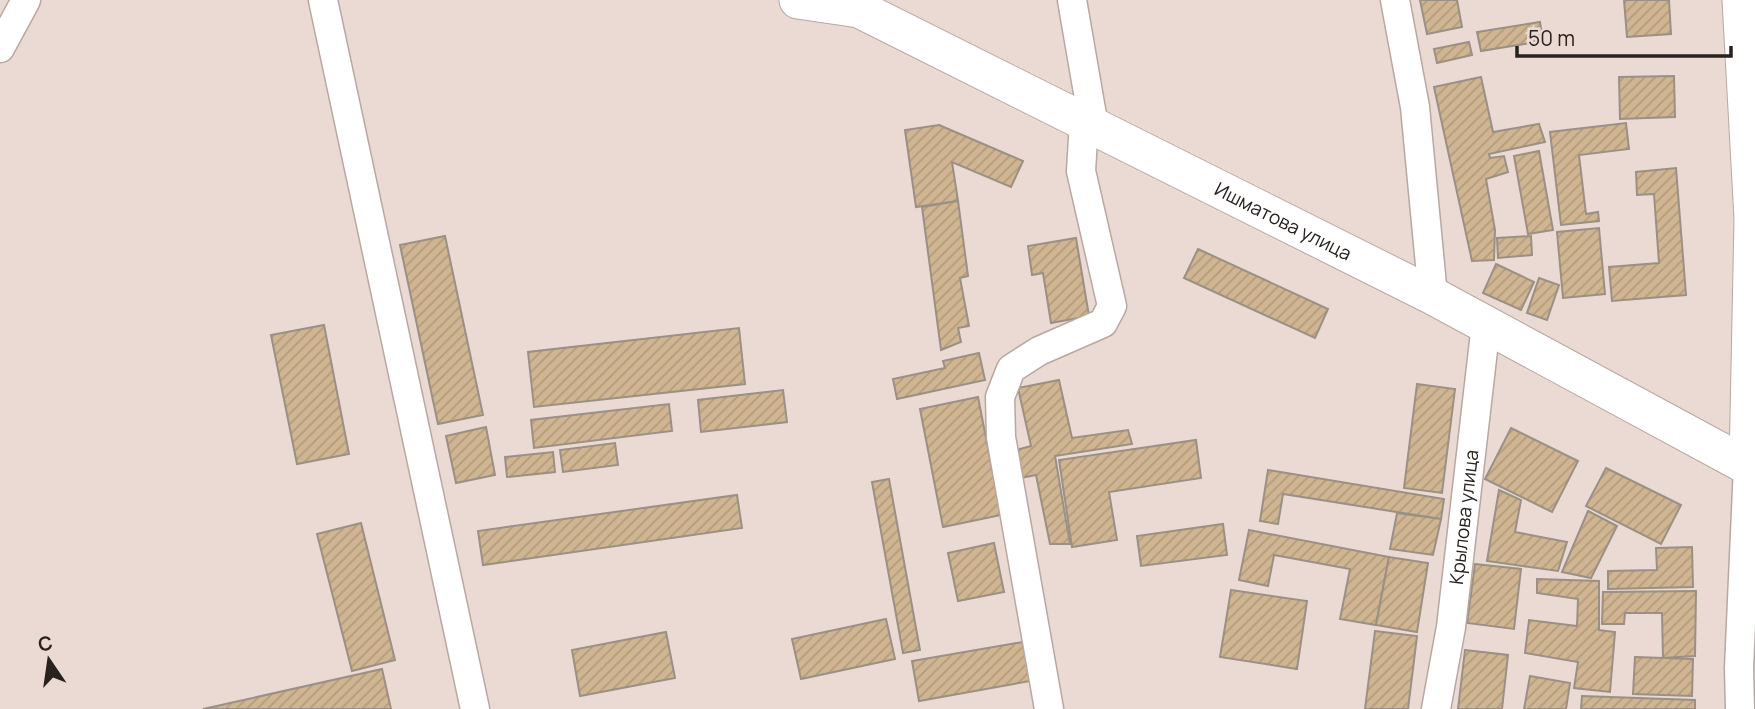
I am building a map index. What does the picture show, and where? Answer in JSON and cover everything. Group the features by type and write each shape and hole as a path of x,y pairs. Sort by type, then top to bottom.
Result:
{"main road":[{"name":"Ишматова улица","path":"799,0 859,9 1433,296 1752,468"},
{"path":"1741,0 1754,219 1752,468"}],"street":[{"path":"0,48 26,0"},
{"path":"323,0 475,709"},
{"path":"1049,709 1001,437 1000,397 1011,369 1039,351 1103,323 1111,306 1081,171 1089,125 1072,0"},
{"path":"1395,0 1415,107 1433,296"},
{"name":"Крылова улица","path":"1436,709 1451,627 1486,324"},
{"path":"1740,709 1739,668 1752,468"}],"building":[{"path":"1420,0 1457,0 1462,27 1427,34"},
{"path":"1624,0 1669,0 1671,34 1627,37"},
{"path":"1540,22 1543,41 1481,51 1477,32"},
{"path":"1469,42 1472,55 1437,63 1434,49"},
{"path":"1674,76 1675,117 1620,119 1619,77"},
{"path":"1481,77 1493,132 1539,124 1545,142 1489,154 1490,158 1504,156 1508,172 1486,179 1495,230 1494,260 1472,261 1434,87"},
{"path":"1626,123 1629,149 1579,155 1586,214 1598,212 1599,221 1561,225 1550,132"},
{"path":"939,125 1023,161 1011,187 952,162 958,201 916,207 905,130"},
{"path":"1539,151 1553,230 1528,234 1514,156"},
{"path":"1676,168 1686,295 1612,301 1609,267 1659,263 1654,194 1637,195 1636,172"},
{"path":"958,201 968,276 960,278 969,326 958,328 961,342 941,350 922,207"},
{"path":"1599,228 1605,294 1563,298 1557,232"},
{"path":"445,236 483,415 438,424 400,245"},
{"path":"1531,236 1532,255 1498,258 1497,238"},
{"path":"1076,238 1089,316 1051,323 1043,273 1032,275 1028,246"},
{"path":"1198,249 1328,309 1315,338 1184,278"},
{"path":"1496,264 1534,282 1521,310 1483,293"},
{"path":"1539,278 1559,285 1547,320 1527,313"},
{"path":"324,325 349,454 297,464 271,335"},
{"path":"739,328 745,384 534,407 528,352"},
{"path":"979,353 985,380 897,399 893,379 945,368 943,361"},
{"path":"1059,380 1072,438 1128,430 1132,444 1055,456 1070,544 1050,544 1036,475 1016,479 1009,452 1031,446 1018,388"},
{"path":"1417,384 1455,389 1442,493 1404,488"},
{"path":"783,390 787,422 701,432 698,400"},
{"path":"978,397 1001,515 943,527 920,409"},
{"path":"669,404 672,431 534,448 531,420"},
{"path":"486,427 495,475 456,483 446,436"},
{"path":"1511,428 1578,461 1552,512 1485,479"},
{"path":"1196,440 1201,478 1109,492 1117,540 1072,547 1059,460"},
{"path":"615,443 618,465 563,472 560,450"},
{"path":"553,452 555,472 507,477 505,457"},
{"path":"1606,468 1681,505 1661,544 1586,506"},
{"path":"1268,470 1444,499 1441,519 1283,494 1278,524 1260,521"},
{"path":"889,479 920,650 903,653 872,482"},
{"path":"1499,490 1521,500 1515,532 1567,542 1558,571 1487,561"},
{"path":"737,495 742,528 483,565 478,531"},
{"path":"1588,511 1617,526 1591,578 1562,572"},
{"path":"1397,513 1441,519 1433,555 1390,549"},
{"path":"361,523 395,660 352,671 317,534"},
{"path":"1223,524 1227,555 1141,566 1137,536"},
{"path":"1249,530 1389,557 1376,625 1340,619 1350,569 1274,555 1268,586 1239,580"},
{"path":"994,543 1004,592 958,601 948,553"},
{"path":"1692,547 1693,587 1608,589 1608,571 1657,570 1656,548"},
{"path":"1389,557 1428,563 1417,632 1376,625"},
{"path":"1475,564 1521,569 1514,629 1467,623"},
{"path":"1537,579 1599,581 1599,630 1615,632 1610,692 1574,688 1578,662 1525,653 1529,620 1577,626 1578,599 1537,593"},
{"path":"1231,590 1307,601 1297,669 1220,657"},
{"path":"1696,591 1695,656 1663,658 1662,613 1625,613 1624,624 1602,624 1603,592"},
{"path":"886,619 895,659 801,679 792,639"},
{"path":"1375,631 1417,636 1408,709 1365,709"},
{"path":"666,632 675,678 580,696 572,650"},
{"path":"1023,642 1030,681 919,701 912,661"},
{"path":"1465,650 1508,655 1502,709 1458,709"},
{"path":"1635,657 1693,659 1692,696 1633,694"},
{"path":"382,669 391,709 203,709"},
{"path":"1530,676 1570,683 1566,709 1524,709"},
{"path":"1582,696 1695,700 1695,709 1581,709"}]}
